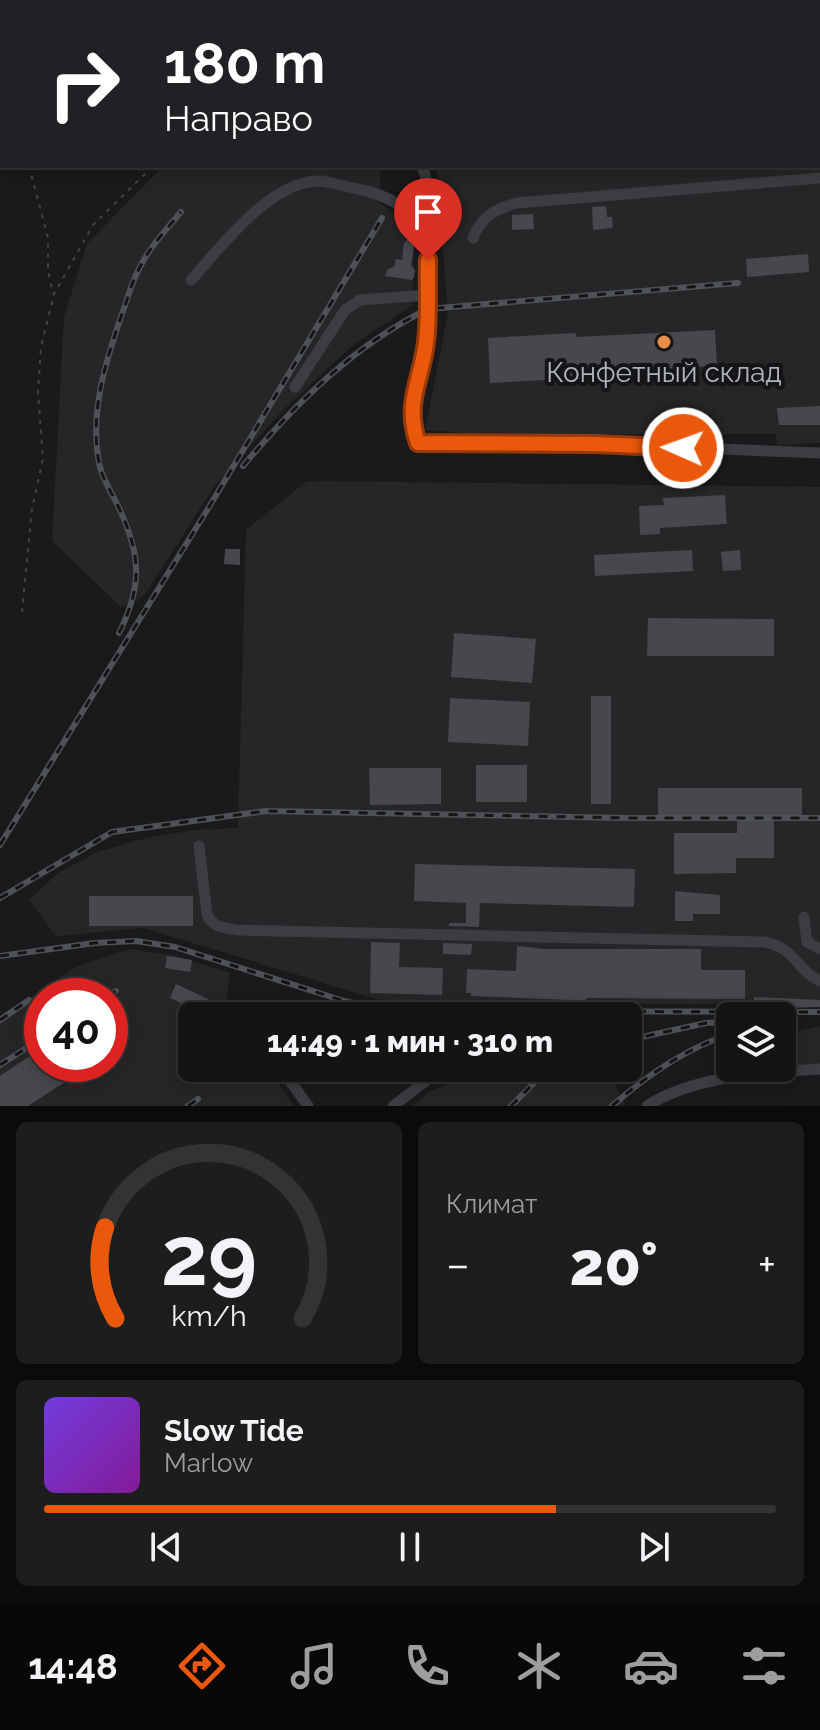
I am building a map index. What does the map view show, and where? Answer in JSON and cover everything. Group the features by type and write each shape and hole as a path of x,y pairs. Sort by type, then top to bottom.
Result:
{"street":[{"path":"423,168 426,177 429,235 428,295 425,349 412,401 412,422 418,443 596,444 820,453"},
{"path":"473,238 478,225 489,214 517,203 820,178"},
{"path":"191,280 245,221 271,200 293,188 316,181 390,198 420,221 429,235"},
{"path":"295,387 345,310 360,300 428,295"},
{"path":"199,846 209,920 217,926 765,942 785,949 820,981"},
{"path":"804,917 807,942 820,949"},
{"path":"647,1106 680,1091 749,1074 820,1069"},
{"path":"291,1082 308,1106"},
{"path":"393,1106 424,1082"}],"path":[{"path":"30,168 48,238 48,270 54,294"},
{"path":"22,612 32,508 43,459 38,391 41,347 54,294 93,225 151,168"}],"shaded area":[{"path":"161,168 381,168 379,202 414,231 413,305 353,345 283,410 214,487 144,596 121,607 52,541 64,317 87,244"},
{"path":"436,168 820,168 820,443 777,445 776,434 479,434 425,430 448,313"},
{"path":"307,481 820,487 820,1005 796,1005 796,1002 386,1002 144,928 56,936 29,900 58,873 97,852 146,838 196,830 238,828 246,530"},
{"path":"129,949 176,956 230,973 226,1002 178,1002 178,1082 277,1082 294,1106 0,1106 0,1019 24,1002 24,1082 128,1082 128,978 59,978 75,967"},
{"path":"820,1026 820,1065 796,1066 796,1031"},
{"path":"452,1082 614,1082 625,1103 623,1106 413,1106 431,1091"}],"building":[{"path":"606,206 613,228 593,230 592,207"},
{"path":"533,214 534,229 512,230 512,215"},
{"path":"407,240 415,240 411,265 415,270 414,277 412,280 385,276 388,269 394,267 396,259 402,260"},
{"path":"808,254 809,272 747,277 746,259"},
{"path":"715,330 717,366 582,373 582,378 490,383 488,338"},
{"path":"820,406 820,425 779,425 777,408"},
{"path":"725,495 727,524 660,528 660,534 640,535 639,506 664,505 663,498"},
{"path":"225,549 240,549 240,565 224,564"},
{"path":"692,550 693,571 595,576 594,555"},
{"path":"740,550 741,570 723,571 721,552"},
{"path":"648,618 774,619 774,656 647,656"},
{"path":"454,633 536,639 532,683 451,677"},
{"path":"591,696 611,696 611,804 591,804"},
{"path":"450,698 530,702 528,746 448,742"},
{"path":"476,765 527,765 527,802 476,802"},
{"path":"369,768 441,768 441,804 370,805"},
{"path":"658,788 802,788 802,816 774,816 774,858 736,858 736,873 674,874 674,833 737,833 737,816 658,816"},
{"path":"415,864 635,869 634,907 480,903 479,927 449,926 449,923 466,923 466,903 414,901"},
{"path":"675,891 720,895 720,914 693,914 693,921 675,921"},
{"path":"89,896 193,896 193,926 89,926"},
{"path":"371,942 400,943 399,967 443,968 442,995 370,993"},
{"path":"443,943 472,944 471,955 443,954"},
{"path":"517,946 545,949 701,949 701,970 745,970 745,999 586,998 586,1002 571,1002 471,996 471,993 466,993 467,969 516,971"},
{"path":"167,956 192,960 190,972 165,968"},
{"path":"176,984 214,1002 179,1002 170,998"},
{"path":"754,997 820,1000 820,1007 796,1008 796,1002 754,1002"},
{"path":"24,1060 24,1082 65,1082 28,1106 0,1106 0,1076"}],"railway":[{"path":"119,633 132,600 135,555 126,523 100,467 96,428 98,408 111,349 133,281 152,248 181,212"},
{"path":"0,845 206,512 382,218"},
{"path":"243,466 283,420 327,378 375,340 428,309 738,283"},
{"path":"0,898 112,832 266,811 627,818 820,818"},
{"path":"0,956 95,943 136,941 175,947 385,1011 820,1012"},
{"path":"0,1020 24,1003"},
{"path":"642,1037 716,1022"},
{"path":"612,1106 668,1064 716,1040"},
{"path":"0,1065 24,1050"},
{"path":"511,1106 535,1082"},
{"path":"188,1106 198,1099"}],"place":[{"name":"Конфетный склад","path":"664,342"}],"route":[{"path":"428,260 425,349 411,412 418,443 683,448"}]}
